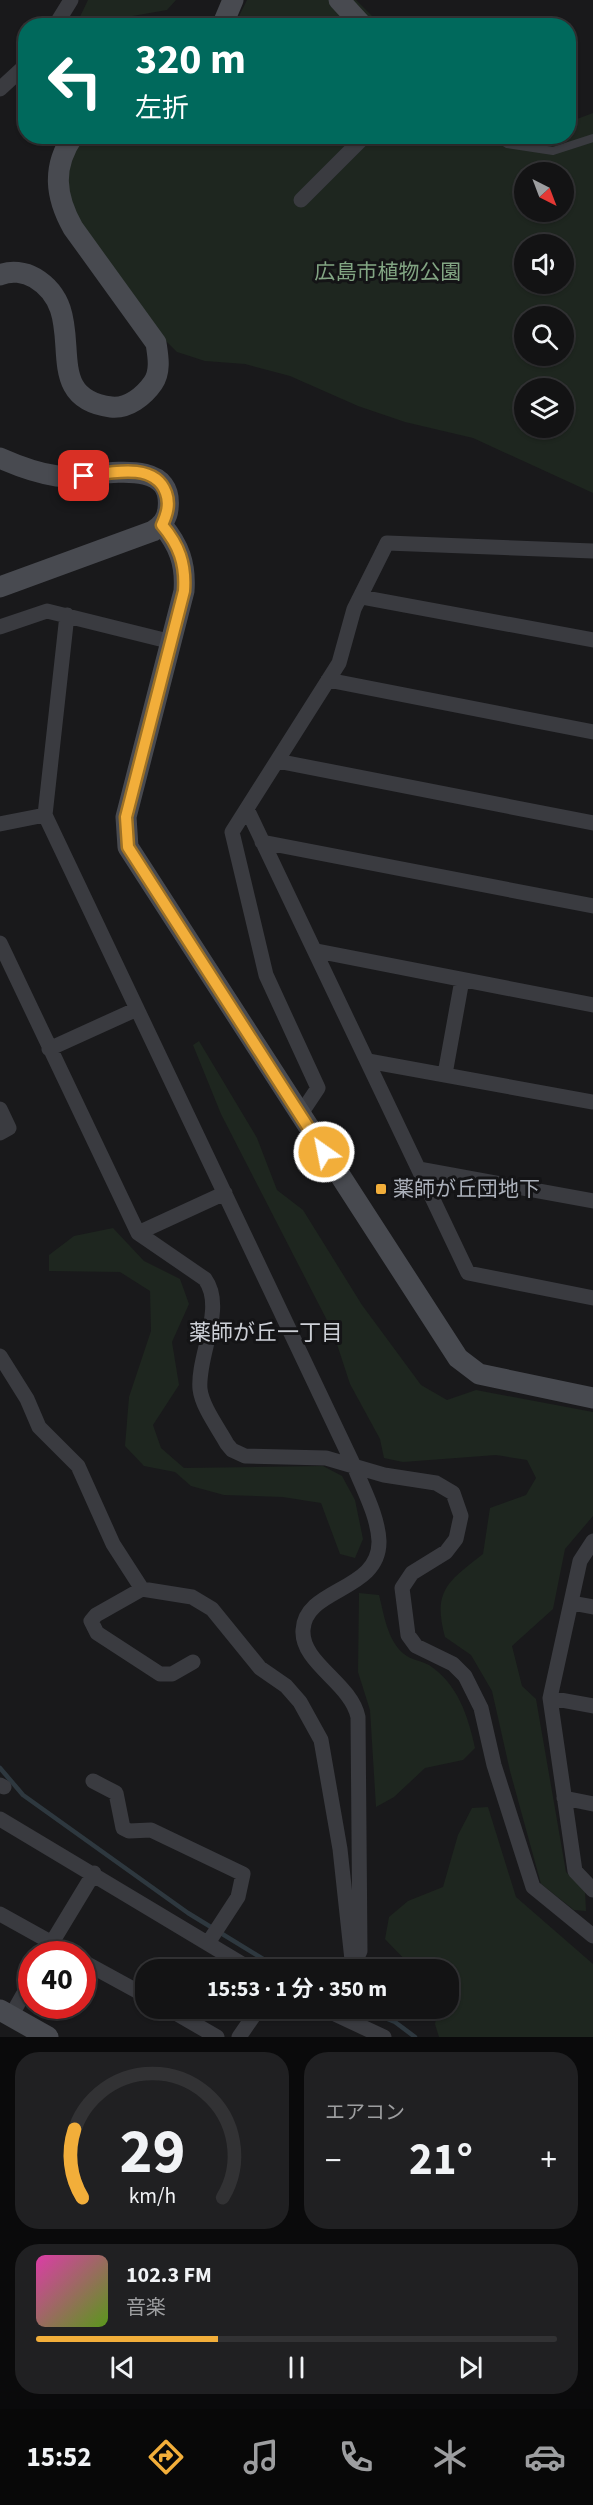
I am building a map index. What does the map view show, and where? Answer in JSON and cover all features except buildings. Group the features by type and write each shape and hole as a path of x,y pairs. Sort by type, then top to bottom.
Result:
{"street":[{"path":"60,18 70,0"},
{"path":"225,18 233,0"},
{"path":"339,0 356,18"},
{"path":"0,89 18,72"},
{"path":"0,274 7,271 31,275 48,285 58,299 65,320 67,364 71,381 79,394 95,404 115,408 134,402 146,393 156,378 159,360 156,343 73,228 62,208 58,168 68,144"},
{"path":"301,200 357,144"},
{"path":"0,458 58,476 143,473 160,482 165,488 168,506 162,525 153,531 0,587"},
{"path":"162,525 177,545 184,565 184,591 126,817 128,847 458,1358 479,1374 593,1398"},
{"path":"300,1115 318,1088 266,975 232,832 328,680 345,649 354,609 387,543 593,551"},
{"path":"361,597 593,640"},
{"path":"0,627 46,611 172,642"},
{"path":"67,615 45,815 354,1466 378,1531 378,1551 371,1566 362,1576 311,1609 303,1629 308,1650 350,1695 358,1718 360,1951 356,1959"},
{"path":"328,680 593,732"},
{"path":"277,761 593,823"},
{"path":"248,809 468,1273 593,1298"},
{"path":"0,824 45,815"},
{"path":"262,842 593,906"},
{"path":"0,943 138,1233 205,1279 210,1285 213,1301 200,1391 232,1450 245,1455 326,1458 384,1475 442,1485 458,1500 461,1524 452,1546 417,1568 404,1581 401,1595 408,1635 416,1646 453,1664 465,1676 482,1708 494,1765 533,1887 593,1936"},
{"path":"317,951 593,1005"},
{"path":"445,1074 462,980"},
{"path":"49,1048 137,1009"},
{"path":"368,1061 593,1102"},
{"path":"0,1109 9,1128 0,1133"},
{"path":"420,1169 593,1201"},
{"path":"138,1233 225,1193"},
{"path":"0,1356 27,1399 39,1427 78,1466 113,1544 142,1589"},
{"path":"593,1541 580,1562 550,1698 576,1871 593,1890"},
{"path":"193,1662 172,1674 160,1674 93,1628 91,1621 96,1615 142,1589 192,1597 212,1609 261,1668 286,1686 300,1702 321,1740 340,1849 351,1959"},
{"path":"572,1603 593,1607"},
{"path":"550,1698 593,1706"},
{"path":"93,1781 116,1793 123,1828 129,1831 151,1830 243,1874 238,1897 220,1921 210,1941"},
{"path":"564,1798 593,1804"},
{"path":"0,1819 210,1941 236,1959"},
{"path":"54,1941 94,1873"},
{"path":"0,1914 38,1941"},
{"path":"96,1969 135,1990"},
{"path":"18,1998 6,2013 48,2037"},
{"path":"186,2019 217,2037"},
{"path":"239,2037 251,2019"},
{"path":"347,2019 384,2037"}],"lane":[{"path":"576,144 593,138"},
{"path":"507,144 553,151 575,144"}],"green space":[{"path":"88,0 176,0 167,10 121,18 79,18"},
{"path":"247,0 356,0 374,18 238,18"},
{"name":"広島市植物公園","path":"593,113 593,493 473,438 405,422 358,406 290,376 245,364 205,361 177,352 153,328 67,202 69,154 77,144 576,144 576,119"},
{"path":"199,1041 257,1138 277,1190 303,1210 362,1305 421,1385 447,1400 476,1390 593,1412 593,1516 565,1549 553,1609 512,1646 522,1686 536,1699 566,1872 585,1890 586,1911 574,1910 541,1884 510,1771 492,1691 471,1655 445,1637 442,1621 442,1597 446,1588 483,1554 490,1508 526,1495 536,1478 527,1460 496,1455 403,1462 384,1458 380,1439 350,1384 333,1332 221,1114 193,1045"},
{"path":"113,1228 144,1261 180,1279 189,1304 172,1342 179,1385 153,1425 161,1448 184,1468 323,1466 342,1476 355,1500 363,1539 355,1558 340,1554 321,1503 283,1497 224,1495 191,1486 175,1472 144,1466 125,1446 129,1397 151,1331 150,1291 120,1272 49,1271 49,1255 74,1236"},
{"path":"359,1593 379,1595 387,1626 398,1648 407,1656 429,1665 447,1681 465,1713 475,1748 463,1760 425,1768 394,1797 376,1807 370,1710 358,1672"},
{"path":"488,1807 516,1897 593,1964 593,2037 439,2037 435,2024 436,2019 459,2019 459,1959 405,1959 385,1939 389,1917 408,1901 443,1887 458,1835 472,1808"}],"waterway":[{"path":"0,1768 23,1795 188,1913 263,1959"},
{"path":"388,2019 415,2037"}],"place":[{"name":"薬師が丘団地下","path":"381,1189"}],"district":[{"name":"薬師が丘一丁目","path":"266,1333"}],"route":[{"path":"84,476 132,471 143,473 160,482 168,496 167,515 162,525 177,545 184,565 184,591 126,817 128,847 324,1152"}]}
